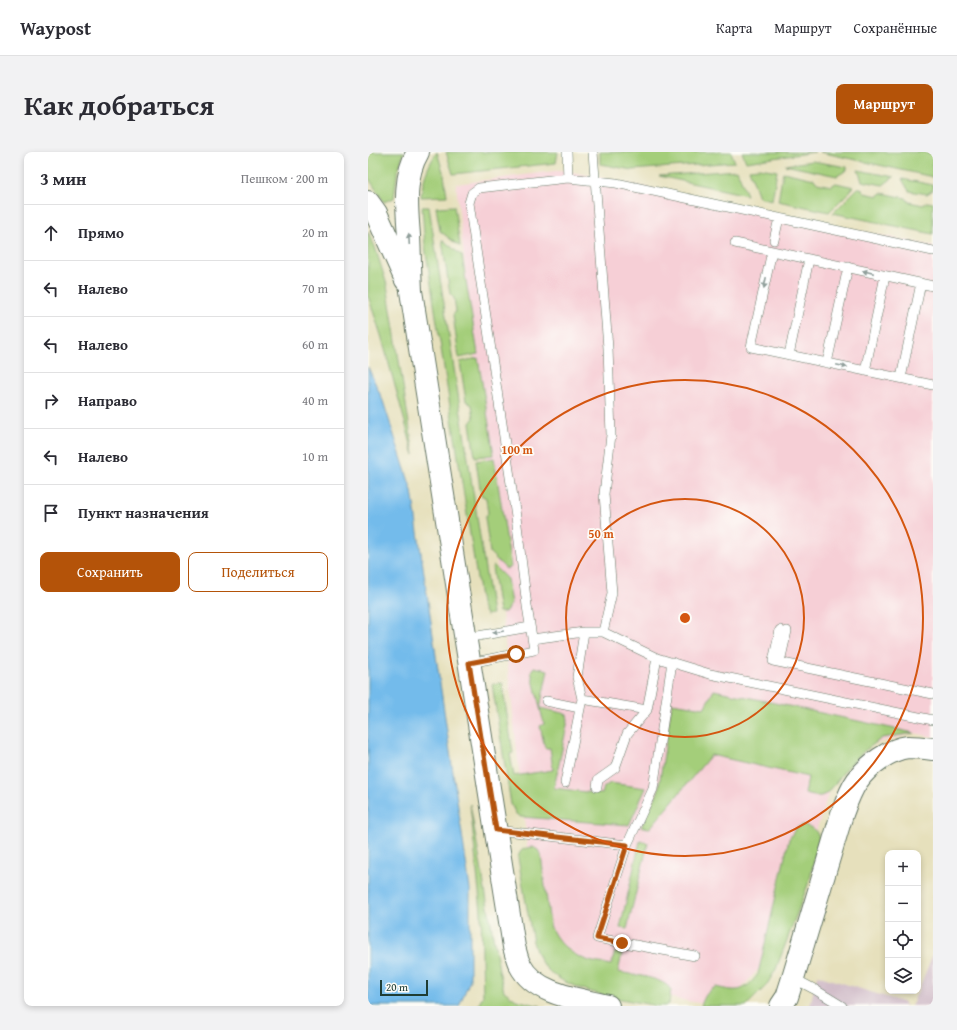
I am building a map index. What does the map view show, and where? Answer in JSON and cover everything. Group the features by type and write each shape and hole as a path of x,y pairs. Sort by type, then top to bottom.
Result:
{"street":[{"path":"418,152 414,158 408,182 407,203 411,292 514,947 520,965 529,978 545,988 562,995 608,1006"},
{"path":"368,202 376,213 411,292"},
{"path":"781,1006 787,997 794,978 842,814 849,795 858,779 872,764 891,753 907,747 933,750"}],"lane":[{"path":"567,152 568,178"},
{"path":"593,152 608,348 611,435 604,494 612,594 603,632"},
{"path":"469,663 534,650 516,517 469,203 472,193 479,188 568,178 594,180 616,183 933,251"},
{"path":"774,240 779,218"},
{"path":"735,244 933,286"},
{"path":"772,251 751,347 933,385"},
{"path":"789,355 809,259"},
{"path":"827,363 848,267"},
{"path":"865,371 885,276"},
{"path":"901,378 921,283"},
{"path":"466,638 530,627"},
{"path":"783,630 773,661 933,694"},
{"path":"532,639 584,632 603,632 657,658 710,674 933,720"},
{"path":"565,783 582,698 577,677 584,632"},
{"path":"597,787 598,780 615,768 627,734 647,710 657,658"},
{"path":"672,662 653,789 627,845 597,938 695,956"},
{"path":"582,698 647,710"},
{"path":"546,701 580,708"},
{"path":"496,830 627,845"},
{"path":"794,978 842,1006"}],"shaded area":[{"path":"562,170 933,246 933,737 914,733 842,753 777,948 726,1006 715,1006 617,988 537,938 456,184"},
{"path":"933,954 933,1006 911,1006 917,994 921,994 921,984"},
{"path":"817,975 902,1002 907,1006 810,1006"}],"green space":[{"path":"368,152 404,152 397,174 394,198 384,202 368,177"},
{"path":"437,152 444,175 447,196 421,197 426,174"},
{"path":"446,152 558,152 556,163 453,174"},
{"path":"600,152 731,152 735,162 632,170 600,164"},
{"path":"742,152 815,152 746,162"},
{"path":"820,152 922,152 933,154 933,177"},
{"path":"812,161 847,167 847,170 837,176 785,165"},
{"path":"760,168 777,171 772,200 759,197 749,169"},
{"path":"737,170 747,195 659,176"},
{"path":"858,170 894,177 883,185 862,181"},
{"path":"783,172 814,179 817,183 831,186 836,183 854,187 829,212 778,201"},
{"path":"902,179 933,185 933,190 927,194 909,191"},
{"path":"858,188 861,188 864,193 878,196 882,193 906,198 909,202 923,205 927,202 933,203 933,234 833,213"},
{"path":"454,206 460,246 440,231 436,207"},
{"path":"422,207 429,207 492,614 486,615 481,604 425,246"},
{"path":"368,232 375,247 387,285 414,455 381,335 368,296"},
{"path":"442,240 462,256 478,354 459,358 453,315 456,311 454,298 450,294"},
{"path":"478,358 494,455 475,457 470,423 474,418 472,405 466,401 460,362"},
{"path":"494,458 511,567 506,569 490,553 485,518 488,513 486,498 481,495 476,461"},
{"path":"494,566 507,579 511,604 505,612 499,612 492,567"},
{"path":"534,667 548,670 540,708 531,671"},
{"path":"502,683 513,753 510,754 514,776 553,770 550,748 545,748 540,726 544,724 540,708 563,713 567,715 568,720 554,788 602,794 604,787 610,783 646,788 629,825 521,817 516,814 511,804 492,684"},
{"path":"714,690 914,733 882,738 863,752 846,769 828,793 821,796 805,794 808,777 711,755 650,828 641,827 658,792 672,703 704,708"},
{"path":"470,804 504,991 516,1000 541,1006 478,1006 483,996 481,912"},
{"path":"803,825 812,828 819,837 810,879 776,969 766,986 746,1006 701,1006 710,990 716,987 729,990 740,990 748,985 758,974 789,839 796,828"},
{"path":"640,841 648,843 627,929 620,928"},
{"path":"533,847 538,850 541,855 550,925 559,941 568,950 578,956 594,962 611,965 615,952 622,954 618,972 648,977 662,982 671,990 669,1003 665,1006 657,1006 598,994 568,983 555,976 545,967 539,958 533,942 518,858 523,850"}],"water":[{"path":"368,367 383,401 412,491 470,889 470,980 459,1006 368,1006"}],"route":[{"path":"516,654 469,663 496,830 627,845 597,938 622,943"}]}
